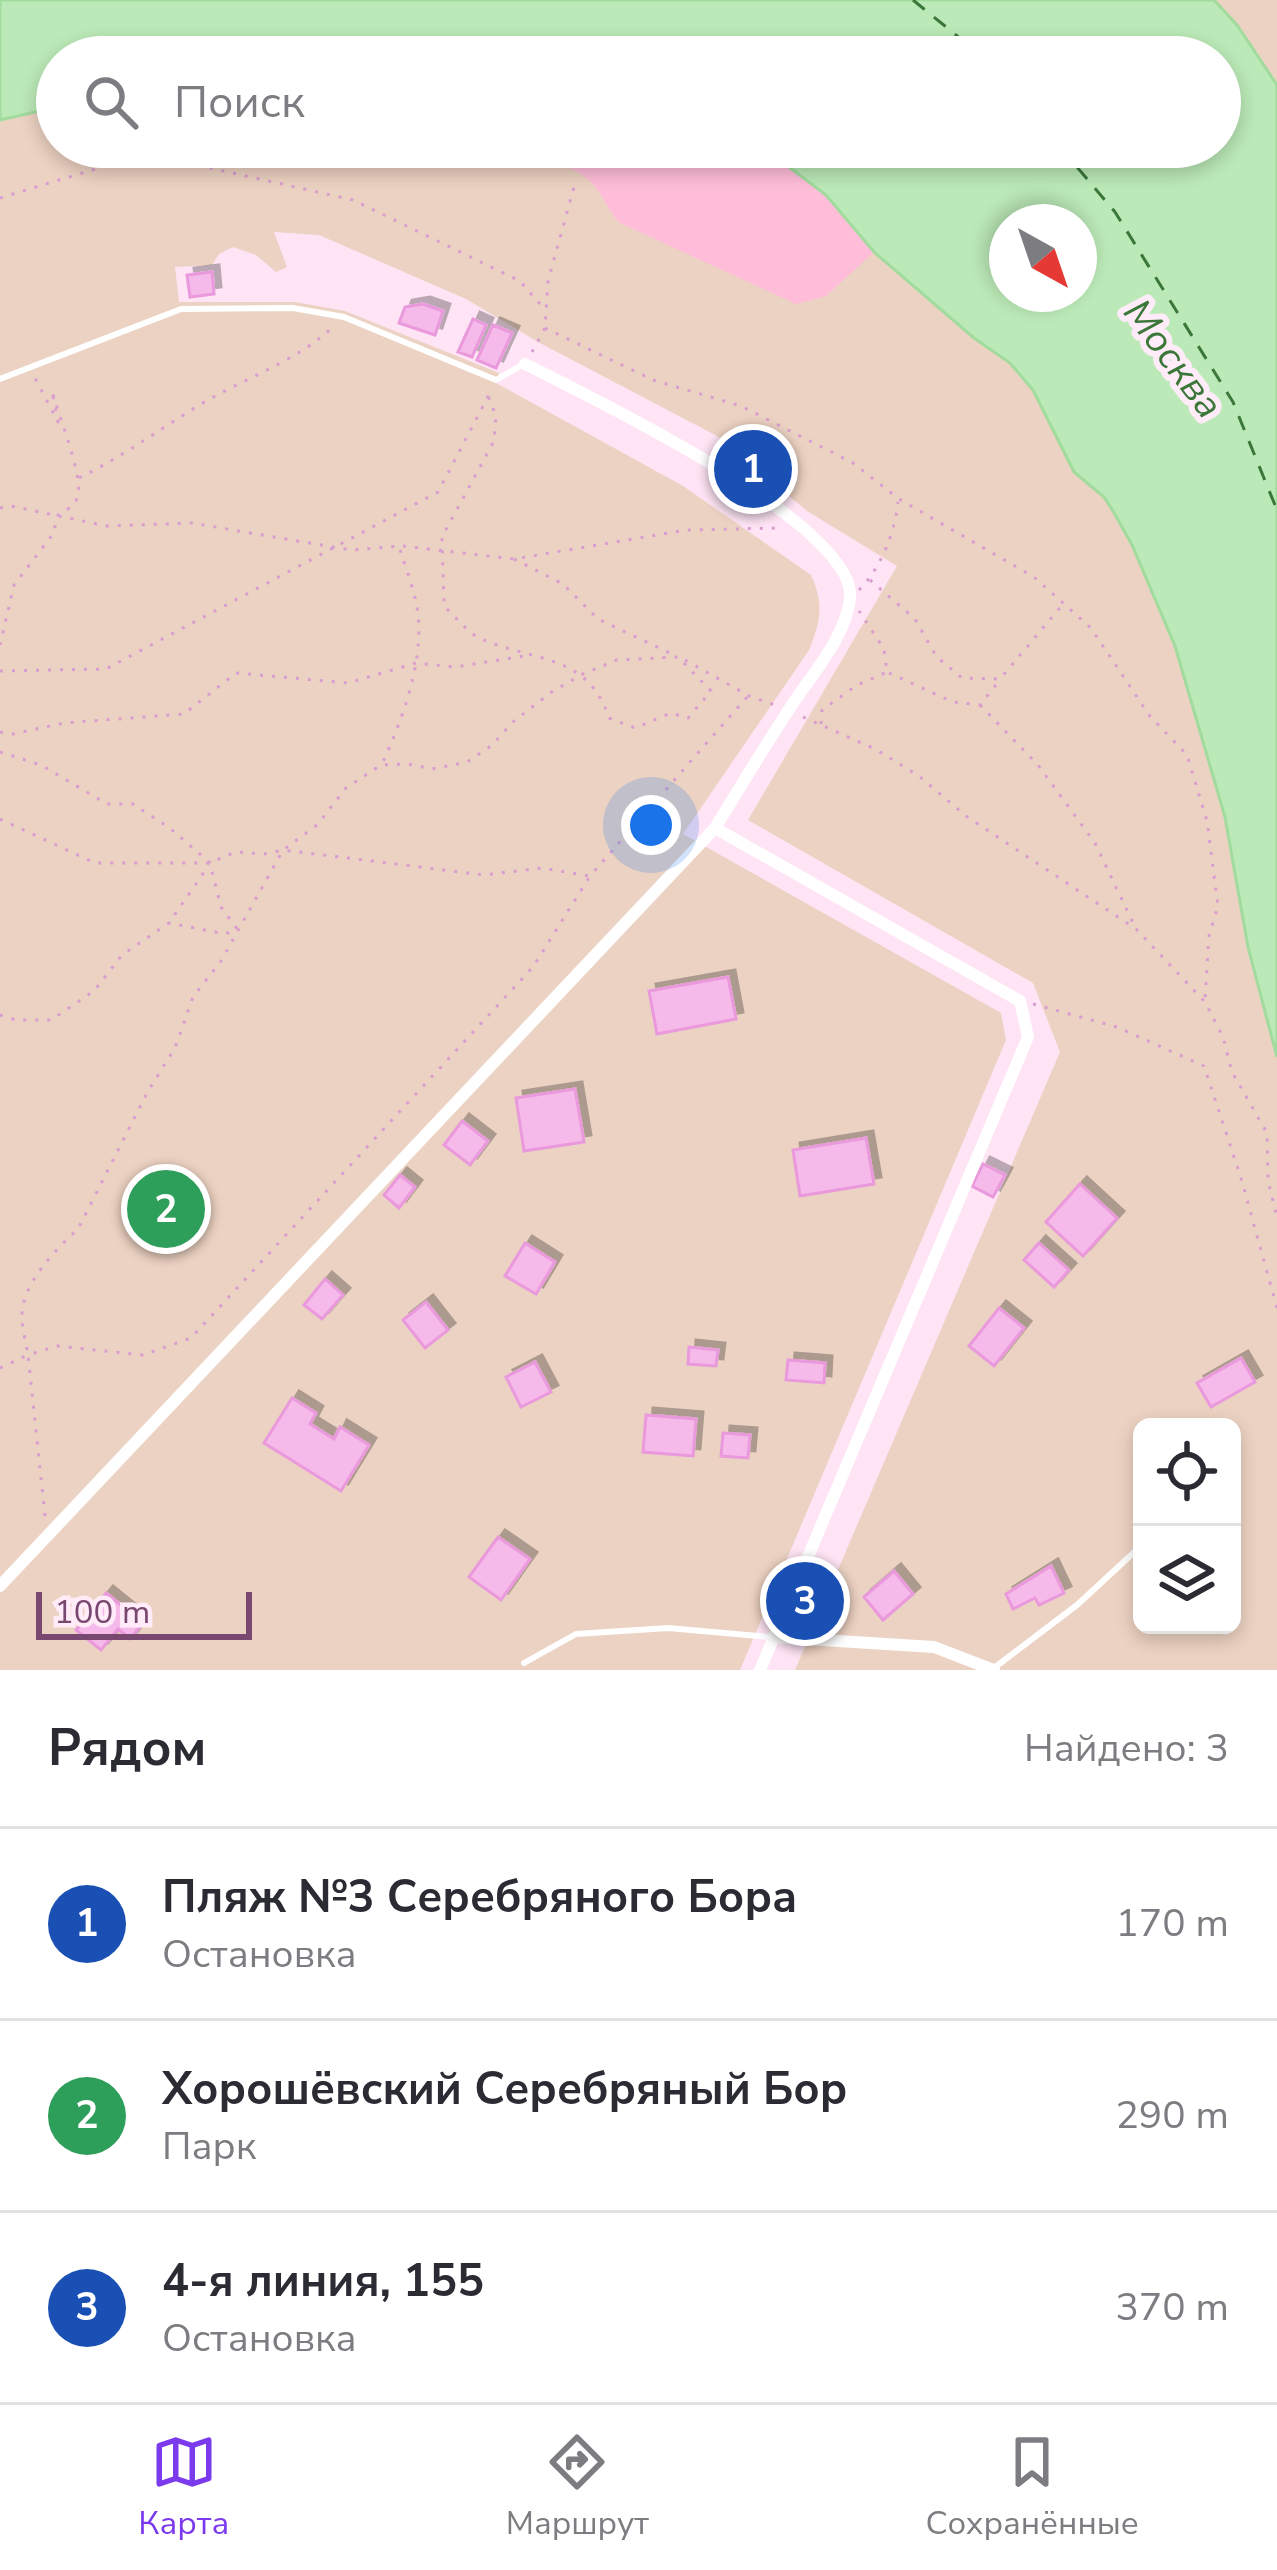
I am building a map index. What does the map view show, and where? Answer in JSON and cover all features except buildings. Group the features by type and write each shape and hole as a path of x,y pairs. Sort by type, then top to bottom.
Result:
{"street":[{"path":"0,1586 715,828 836,638 850,597 844,567 800,527 688,447 525,364"},
{"path":"715,828 1020,1000 1028,1037 760,1670"},
{"path":"774,1637 934,1647 994,1669"}],"lane":[{"path":"0,379 181,309 293,308 344,317 496,380 525,364"},
{"path":"994,1669 1077,1605 1133,1553"},
{"path":"524,1663 576,1634 668,1628 774,1637"}],"path":[{"path":"0,198 99,168"},
{"path":"211,168 353,200 520,280 544,310"},
{"path":"525,364 545,328 548,281 574,188"},
{"path":"77,479 314,344 344,317"},
{"path":"545,328 653,380 741,406 853,464 899,499 1034,578 1091,628 1149,715 1187,755 1207,820 1218,906 1210,936 1205,1002"},
{"path":"0,645 14,585 53,534 58,515 78,496 52,392 58,422 33,374 20,371"},
{"path":"0,671 106,669 438,492 495,382"},
{"path":"47,1535 21,1312 35,1280 59,1246 79,1229 148,1091 175,1048 193,997 221,961 283,850 317,825 346,788 381,765 432,769 467,762 526,711 583,674 617,660 678,657 711,691 688,718 671,713 635,728 609,718 601,693 583,674 475,636 444,606 442,537 494,441 496,416 488,396"},
{"path":"887,672 884,650 850,597 870,579 895,530 899,499"},
{"path":"0,508 11,506 107,526 192,523 337,547 399,545 514,559 686,530 800,527"},
{"path":"381,765 397,731 416,663 417,606 399,545"},
{"path":"514,559 562,584 598,619 749,696 875,749 919,776 966,816 1136,928 1205,1002 1223,1037 1232,1072 1267,1133 1268,1181 1277,1216"},
{"path":"870,579 915,619 936,656 962,677 1000,680"},
{"path":"980,705 1064,603"},
{"path":"0,732 184,714 236,673 348,682 416,663 455,667 526,656"},
{"path":"887,672 938,696 980,705 1039,764 1084,827 1136,928"},
{"path":"821,726 822,710 887,672"},
{"path":"0,1368 57,1346 143,1355 190,1338 533,967 590,876 749,696"},
{"path":"0,752 41,765 107,804 133,804 171,829 210,863 221,907 237,929"},
{"path":"0,819 95,863 210,863 235,852 283,850 484,875 542,868 590,876"},
{"path":"0,1015 51,1020 94,991 122,955 169,923 210,863"},
{"path":"169,923 225,934 237,929"},
{"path":"1020,1000 1117,1027 1204,1066 1277,1308"}],"shaded area":[{"path":"1214,0 1277,0 1277,85 1237,25"},
{"path":"36,112 36,168 789,168 874,252 1010,363 1033,390 1074,472 1104,497 1132,545 1174,646 1225,817 1248,947 1277,1057 1277,1670 795,1670 1060,1052 1033,983 748,820 897,566 807,511 717,436 466,299 319,235 274,232 287,267 276,272 256,255 233,247 219,254 212,265 175,267 179,302 295,302 345,311 499,373 496,383 683,486 811,575 819,612 809,650 683,834 1001,1013 1006,1040 740,1670 0,1670 0,120"}],"sand":[{"path":"569,168 790,168 826,195 874,252 826,296 796,304 620,223 583,176"}],"water":[{"name":"Москва","path":"0,0 1214,0 1237,25 1277,85 1277,1057 1248,947 1225,817 1175,646 1132,545 1104,497 1074,472 1033,390 1010,363 874,252 826,195 790,168 1241,168 1241,36 36,36 36,112 0,120"}],"ferry route":[{"path":"913,0 957,36"},
{"path":"1078,168 1115,212 1233,402 1277,510"}],"place":[{"name":"Пляж №3 Cеребряного Бора","path":"753,469"},
{"name":"Хорошёвский Серебряный Бор","path":"166,1209"},
{"name":"4-я линия, 155","path":"805,1601"}]}
